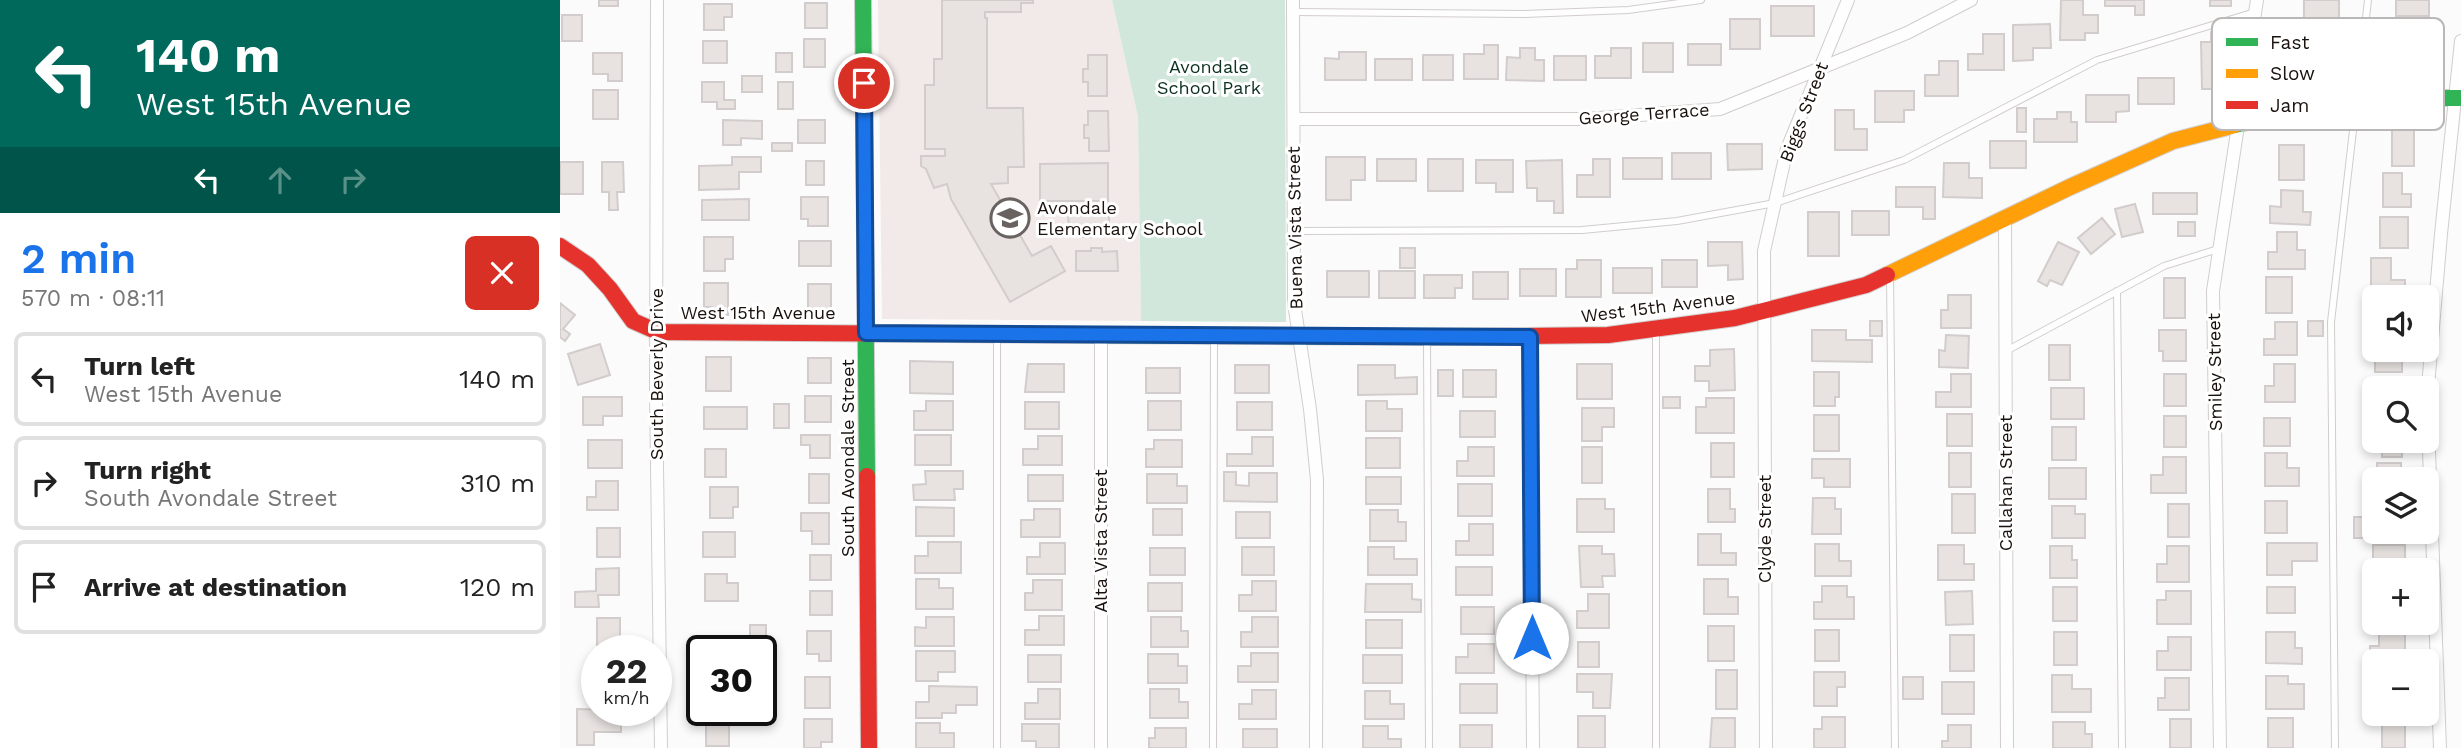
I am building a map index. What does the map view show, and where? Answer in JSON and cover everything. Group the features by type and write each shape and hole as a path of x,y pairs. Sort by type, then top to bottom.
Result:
{"street":[{"name":"South Beverly Drive","path":"657,0 661,748"},
{"name":"South Avondale Street","path":"863,0 869,748"},
{"name":"Biggs Street","path":"1764,311 1764,251 1787,149 1848,0"},
{"name":"George Terrace","path":"1294,118 1586,119 1720,109 1908,33 1971,0"},
{"name":"Buena Vista Street","path":"1293,6 1294,303 1317,480 1316,748"},
{"path":"2440,748 2427,398 2441,234 2458,98 2461,41"},
{"name":"West 15th Avenue","path":"560,246 588,265 610,289 633,321 657,332 1427,337 1608,335 1735,318 1866,285 2173,141 2215,130"},
{"name":"Smiley Street","path":"2220,748 2213,291 2237,130"},
{"name":"Callahan Street","path":"2005,218 2007,748"},
{"name":"Clyde Street","path":"1764,311 1766,748"},
{"name":"Alta Vista Street","path":"1101,334 1101,748"},
{"path":"1530,337 1533,748"}],"lane":[{"path":"1293,6 1524,14 1628,10 1701,0"},
{"path":"2366,18 2368,0"},
{"path":"2221,18 2256,6"},
{"path":"1294,231 1582,230 1677,220 1775,203 1904,160 2097,61 2212,21"},
{"path":"2335,748 2331,322 2353,130"},
{"path":"2006,351 2164,266 2220,249"},
{"path":"1890,273 1895,748"},
{"path":"2117,292 2122,748"},
{"path":"1656,329 1656,748"},
{"path":"996,333 996,748"},
{"path":"1213,748 1214,334"},
{"path":"1427,337 1429,748"}],"shaded area":[{"name":"Avondale Elementary School","path":"878,0 1112,0 1138,117 1141,321 882,319"}],"green space":[{"name":"Avondale School Park","path":"1112,0 1285,0 1286,322 1141,321 1138,117"}],"building":[{"path":"599,0 618,0 618,6 599,6"},
{"path":"942,0 1033,0 1033,3 1021,3 1021,12 985,12 987,108 1023,108 1024,167 1008,167 1008,183 991,184 1032,256 1051,246 1065,271 1010,302 951,199 947,184 934,188 926,169 921,166 921,156 945,156 945,149 925,149 925,85 934,85 934,59 942,59"},
{"path":"2061,0 2083,0 2083,15 2098,15 2098,33 2085,33 2085,40 2060,40"},
{"path":"2105,0 2144,0 2144,15 2135,15 2135,6 2105,6"},
{"path":"2210,0 2231,0 2231,6 2210,6"},
{"path":"2304,0 2339,0 2339,18 2304,18"},
{"path":"2396,0 2429,0 2429,16 2396,16"},
{"path":"805,3 827,3 827,28 805,28"},
{"path":"704,4 732,4 732,17 724,17 724,30 704,30"},
{"path":"1771,6 1814,6 1814,36 1771,36"},
{"path":"562,15 582,15 582,41 562,41"},
{"path":"1730,19 1760,19 1760,49 1730,49"},
{"path":"2050,24 2051,48 2033,48 2033,60 2013,61 2013,25"},
{"path":"2211,32 2212,89 2202,89 2201,42 2211,42"},
{"path":"1983,34 2004,34 2004,70 1968,70 1968,54 1983,54"},
{"path":"804,39 825,39 825,67 804,67"},
{"path":"703,41 727,41 727,63 703,63"},
{"path":"1643,43 1673,43 1673,72 1643,72"},
{"path":"1688,44 1721,44 1721,65 1688,65"},
{"path":"1484,45 1498,45 1498,79 1464,79 1464,54 1484,54"},
{"path":"1520,48 1535,48 1535,60 1544,60 1544,81 1506,80 1507,57 1520,58"},
{"path":"1611,48 1631,48 1631,78 1595,78 1595,56 1611,56"},
{"path":"1339,52 1366,52 1366,80 1325,80 1325,58 1339,59"},
{"path":"593,53 622,53 622,81 608,81 608,74 593,74"},
{"path":"776,53 792,53 792,72 776,72"},
{"path":"1088,55 1107,55 1107,96 1088,96 1088,82 1083,82 1083,69 1088,69"},
{"path":"1423,55 1453,55 1453,80 1423,80"},
{"path":"1554,56 1586,56 1586,80 1554,80"},
{"path":"1375,59 1412,59 1412,80 1375,80"},
{"path":"1939,61 1958,61 1958,96 1925,96 1925,75 1939,75"},
{"path":"742,76 762,76 762,92 742,92"},
{"path":"2138,78 2174,78 2174,104 2138,104"},
{"path":"702,82 724,82 724,100 735,100 735,109 717,109 717,102 702,102"},
{"path":"778,82 793,82 793,109 778,109"},
{"path":"593,90 618,90 618,119 593,119"},
{"path":"1875,91 1914,91 1914,110 1904,110 1904,122 1875,122"},
{"path":"2086,95 2129,95 2129,111 2116,112 2116,122 2086,122"},
{"path":"2017,108 2026,108 2026,132 2017,132"},
{"path":"1835,110 1854,110 1854,129 1867,129 1867,150 1835,150"},
{"path":"1088,111 1108,111 1109,151 1089,151 1089,138 1084,138"},
{"path":"2057,112 2071,112 2071,122 2077,122 2077,142 2034,142 2034,119 2057,119"},
{"path":"723,120 762,121 762,139 741,138 741,145 723,145"},
{"path":"798,120 825,120 825,143 798,143"},
{"path":"2392,130 2414,130 2414,166 2392,166"},
{"path":"1990,141 2026,141 2026,168 1990,168"},
{"path":"772,143 792,143 792,151 772,151"},
{"path":"1727,144 1762,144 1762,169 1728,170"},
{"path":"2279,145 2304,145 2304,180 2279,180"},
{"path":"1672,153 1711,153 1711,179 1672,179"},
{"path":"732,157 761,157 761,172 739,172 739,189 699,190 699,166 732,165"},
{"path":"1326,157 1365,157 1365,180 1351,180 1351,200 1326,200"},
{"path":"1623,158 1662,158 1662,179 1623,179"},
{"path":"1377,159 1416,159 1416,181 1377,181"},
{"path":"1428,159 1463,159 1463,191 1428,191"},
{"path":"1593,159 1610,159 1610,197 1577,197 1577,175 1593,175"},
{"path":"1476,160 1513,160 1513,192 1496,192 1496,183 1476,183"},
{"path":"1562,160 1563,213 1554,213 1554,201 1537,201 1537,188 1527,188 1526,161"},
{"path":"806,161 824,161 824,185 806,185"},
{"path":"560,162 583,162 583,194 560,194"},
{"path":"602,162 623,162 624,192 617,192 618,210 609,210 609,192 602,192"},
{"path":"1108,163 1108,201 1040,201 1040,164"},
{"path":"1944,163 1969,163 1969,178 1982,178 1982,198 1943,197"},
{"path":"2383,173 2402,173 2402,194 2411,194 2411,207 2383,207"},
{"path":"1896,187 1935,187 1935,219 1923,219 1923,207 1896,207"},
{"path":"2281,190 2303,191 2303,212 2311,212 2310,225 2270,223 2270,206 2281,207"},
{"path":"2153,193 2197,193 2197,214 2153,214"},
{"path":"801,197 828,197 828,226 808,226 808,219 801,219"},
{"path":"749,199 749,220 702,220 702,200"},
{"path":"2135,204 2143,232 2122,237 2115,209"},
{"path":"1852,211 1889,211 1889,235 1852,235"},
{"path":"1808,212 1839,212 1839,256 1808,256"},
{"path":"1068,213 1109,213 1109,232 1095,232 1095,237 1083,237 1083,232 1069,232"},
{"path":"2380,217 2408,217 2408,248 2380,248"},
{"path":"2102,218 2115,234 2091,254 2078,238"},
{"path":"2178,222 2195,222 2195,236 2178,236"},
{"path":"2277,232 2297,232 2297,250 2305,250 2305,269 2268,269 2268,252 2277,252"},
{"path":"704,237 733,237 733,259 725,259 725,271 704,271"},
{"path":"799,241 831,241 831,266 799,266"},
{"path":"1708,242 1742,242 1743,279 1728,280 1728,265 1708,266"},
{"path":"2058,242 2079,252 2062,285 2050,280 2047,286 2038,281"},
{"path":"1091,248 1102,248 1102,252 1117,251 1118,271 1076,271 1076,251 1091,251"},
{"path":"1400,248 1415,248 1415,268 1400,268"},
{"path":"2371,258 2391,258 2391,280 2405,280 2405,285 2371,285"},
{"path":"1577,260 1601,260 1601,297 1566,297 1566,269 1577,269"},
{"path":"1662,260 1697,260 1697,287 1662,287"},
{"path":"1613,268 1652,268 1652,293 1613,293"},
{"path":"1520,269 1556,269 1556,296 1520,296"},
{"path":"1327,271 1369,271 1369,297 1327,297"},
{"path":"1379,271 1415,271 1415,298 1379,298"},
{"path":"1473,272 1508,272 1508,299 1473,299"},
{"path":"1424,275 1462,275 1462,288 1455,288 1455,298 1424,298"},
{"path":"2266,277 2292,277 2292,313 2266,313"},
{"path":"2164,278 2185,278 2185,318 2164,318"},
{"path":"704,283 728,283 728,315 712,315 712,307 704,307"},
{"path":"808,284 831,284 831,309 808,309"},
{"path":"1948,295 1971,295 1971,328 1941,328 1941,310 1948,310"},
{"path":"560,303 575,315 563,329 570,334 565,341 560,337"},
{"path":"1870,321 1882,321 1882,336 1870,336"},
{"path":"2308,321 2323,321 2323,336 2308,336"},
{"path":"2275,322 2297,322 2297,355 2264,355 2264,339 2275,339"},
{"path":"1812,330 1846,330 1846,340 1872,340 1872,362 1812,361"},
{"path":"2159,330 2186,330 2186,361 2163,361 2163,351 2159,351"},
{"path":"1946,335 1969,336 1968,368 1939,367 1939,350 1945,351"},
{"path":"600,344 610,375 578,385 568,354"},
{"path":"2049,345 2070,345 2070,380 2049,380"},
{"path":"1734,349 1735,390 1709,391 1709,381 1695,381 1695,366 1710,366 1710,350"},
{"path":"706,357 731,357 731,391 706,391"},
{"path":"808,358 831,358 831,383 808,383"},
{"path":"910,361 953,362 953,394 910,393"},
{"path":"2375,362 2402,362 2402,372 2375,372"},
{"path":"1028,364 1064,364 1064,392 1025,392"},
{"path":"1577,364 1612,364 1612,399 1577,399"},
{"path":"2274,364 2295,364 2295,402 2265,402 2265,386 2274,386"},
{"path":"1235,365 1269,365 1269,393 1235,393"},
{"path":"1358,365 1395,365 1395,378 1417,377 1417,394 1358,395"},
{"path":"1146,368 1180,368 1180,393 1146,393"},
{"path":"1438,370 1453,370 1453,396 1438,396"},
{"path":"1463,370 1496,370 1496,397 1463,397"},
{"path":"1814,372 1839,372 1839,397 1835,397 1835,406 1814,406"},
{"path":"1951,374 1971,374 1971,407 1936,407 1936,392 1951,392"},
{"path":"2164,374 2186,374 2186,406 2164,406"},
{"path":"2051,388 2084,388 2084,419 2051,419"},
{"path":"805,396 831,396 831,422 805,422"},
{"path":"583,397 622,397 622,416 603,416 603,425 583,425"},
{"path":"1663,397 1680,397 1680,408 1663,408"},
{"path":"1706,398 1734,398 1734,433 1696,433 1696,407 1706,407"},
{"path":"926,401 953,401 953,430 914,430 914,411 926,411"},
{"path":"1148,401 1181,401 1181,430 1148,430"},
{"path":"1366,401 1387,401 1387,409 1402,409 1402,431 1366,431"},
{"path":"1025,402 1059,402 1059,429 1025,429"},
{"path":"1237,402 1272,402 1272,430 1237,430"},
{"path":"774,404 789,404 789,428 774,428"},
{"path":"704,407 747,407 747,429 704,429"},
{"path":"1582,408 1614,408 1614,427 1602,427 1602,441 1582,441"},
{"path":"1460,411 1495,411 1495,437 1460,437"},
{"path":"1947,414 1972,414 1972,446 1947,446"},
{"path":"1814,415 1839,415 1839,451 1814,451"},
{"path":"2164,416 2186,416 2186,447 2164,447"},
{"path":"2264,418 2290,418 2290,446 2264,446"},
{"path":"2052,427 2076,427 2076,460 2052,460"},
{"path":"801,435 830,435 830,458 810,458 810,445 801,445"},
{"path":"915,435 951,435 951,465 915,465"},
{"path":"1038,436 1062,436 1062,465 1023,465 1023,449 1038,449"},
{"path":"1252,437 1273,437 1273,466 1227,466 1227,454 1252,454"},
{"path":"1366,438 1400,438 1400,468 1366,468"},
{"path":"588,440 622,440 622,468 588,468"},
{"path":"1154,440 1182,440 1182,467 1146,467 1146,449 1154,449"},
{"path":"1711,443 1734,443 1734,477 1711,477"},
{"path":"1468,447 1494,447 1494,476 1457,476 1457,461 1468,461"},
{"path":"1582,447 1602,447 1602,483 1582,483"},
{"path":"705,449 726,449 726,477 705,477"},
{"path":"1949,453 1971,453 1971,487 1949,487"},
{"path":"2265,453 2287,453 2287,468 2299,468 2299,486 2265,486"},
{"path":"2382,453 2402,453 2402,457 2382,457"},
{"path":"2163,457 2186,457 2186,493 2151,493 2151,475 2163,475"},
{"path":"1812,459 1850,459 1850,487 1824,487 1824,478 1812,478"},
{"path":"2377,463 2401,463 2401,467 2377,467"},
{"path":"2049,468 2086,468 2086,499 2049,499"},
{"path":"925,471 963,471 963,489 954,489 955,500 914,500 913,485 926,484"},
{"path":"1224,472 1236,472 1236,485 1249,486 1249,473 1277,473 1277,502 1224,501"},
{"path":"809,474 829,474 829,503 809,503"},
{"path":"1147,474 1177,474 1177,486 1187,486 1187,503 1147,503"},
{"path":"1028,475 1063,475 1063,501 1028,501"},
{"path":"1366,477 1401,477 1401,504 1366,504"},
{"path":"596,481 618,481 618,510 587,510 587,497 596,497"},
{"path":"1458,484 1492,484 1492,516 1458,516"},
{"path":"710,487 738,487 738,507 733,507 733,518 710,518"},
{"path":"1708,489 1730,489 1730,509 1735,509 1735,522 1708,522"},
{"path":"1952,494 1975,494 1975,533 1952,533"},
{"path":"1813,498 1835,498 1835,509 1841,509 1841,534 1812,534"},
{"path":"1577,499 1605,499 1605,509 1614,509 1614,532 1577,532"},
{"path":"2265,501 2287,501 2287,533 2265,533"},
{"path":"2168,504 2189,504 2189,537 2168,537"},
{"path":"2052,506 2075,506 2075,514 2085,514 2085,538 2052,538"},
{"path":"916,507 954,508 954,536 916,536"},
{"path":"1034,509 1060,509 1060,537 1021,537 1021,520 1034,520"},
{"path":"1153,509 1182,509 1182,535 1153,535"},
{"path":"1370,510 1398,510 1398,522 1406,522 1406,541 1370,541"},
{"path":"1236,512 1270,512 1270,538 1236,538"},
{"path":"801,513 829,513 829,544 812,544 812,531 801,531"},
{"path":"2354,517 2362,517 2362,538 2354,538"},
{"path":"1469,524 1493,524 1493,555 1456,555 1456,541 1469,541"},
{"path":"597,528 620,528 620,557 597,557"},
{"path":"703,532 735,532 735,557 703,557"},
{"path":"1698,534 1721,534 1721,553 1736,553 1736,565 1698,565"},
{"path":"928,542 961,542 961,573 915,573 915,556 928,556"},
{"path":"1040,543 1065,543 1065,574 1027,574 1027,557 1040,557"},
{"path":"2267,543 2317,543 2317,561 2292,561 2292,575 2267,575"},
{"path":"1815,544 1839,544 1839,561 1851,561 1851,576 1815,576"},
{"path":"1938,545 1964,545 1964,564 1974,564 1974,580 1938,580"},
{"path":"2373,545 2405,545 2405,558 2373,558"},
{"path":"1579,546 1602,546 1602,554 1614,554 1615,576 1602,576 1603,587 1581,587"},
{"path":"2050,546 2072,546 2072,560 2077,560 2077,578 2050,578"},
{"path":"2167,546 2189,546 2189,582 2157,582 2157,564 2167,564"},
{"path":"1242,547 1274,547 1274,575 1242,575"},
{"path":"1368,547 1394,547 1394,559 1417,559 1417,575 1368,575"},
{"path":"1150,548 1185,548 1185,575 1150,575"},
{"path":"810,555 831,555 831,580 810,580"},
{"path":"1456,567 1492,567 1492,595 1456,595"},
{"path":"619,568 619,595 598,595 599,607 575,607 575,592 596,591 596,569"},
{"path":"705,574 727,574 727,583 738,583 738,601 705,601"},
{"path":"916,579 939,579 939,588 953,588 953,609 916,609"},
{"path":"1704,579 1728,579 1728,597 1738,597 1738,614 1704,614"},
{"path":"1033,580 1062,580 1062,610 1025,610 1025,593 1033,593"},
{"path":"1252,581 1276,581 1276,611 1239,611 1239,595 1252,595"},
{"path":"1148,583 1182,583 1182,611 1148,611"},
{"path":"1366,584 1412,584 1412,599 1421,600 1421,612 1365,612"},
{"path":"1822,586 1847,586 1847,597 1854,597 1854,619 1814,619 1814,602 1822,602"},
{"path":"2053,587 2077,587 2077,621 2053,621"},
{"path":"2267,587 2295,587 2295,613 2267,613"},
{"path":"810,591 832,591 832,615 810,615"},
{"path":"1972,591 1973,624 1946,625 1945,592"},
{"path":"2166,591 2191,591 2191,624 2157,624 2157,600 2166,600"},
{"path":"1588,594 1609,594 1609,628 1577,628 1577,611 1588,611"},
{"path":"1461,607 1494,607 1494,634 1461,634"},
{"path":"1039,616 1064,616 1064,645 1025,645 1025,630 1039,630"},
{"path":"926,617 954,617 954,646 915,646 915,627 926,628"},
{"path":"1151,617 1181,617 1181,631 1188,631 1188,647 1151,647"},
{"path":"1252,617 1278,617 1278,647 1241,647 1241,632 1252,632"},
{"path":"597,618 620,618 620,635 597,635"},
{"path":"1366,620 1402,620 1402,648 1366,648"},
{"path":"750,625 766,625 766,635 750,635"},
{"path":"1708,626 1734,626 1734,661 1708,661"},
{"path":"1815,630 1839,630 1839,661 1815,661"},
{"path":"807,631 831,631 831,661 819,661 819,654 807,654"},
{"path":"2054,632 2077,632 2077,665 2054,665"},
{"path":"2266,632 2295,632 2295,648 2302,648 2302,664 2266,663"},
{"path":"1950,635 1974,635 1974,671 1950,671"},
{"path":"2379,635 2405,635 2405,649 2370,649 2370,646 2379,646"},
{"path":"2168,637 2191,637 2191,670 2157,670 2157,651 2168,651"},
{"path":"1578,642 1599,642 1599,667 1578,667"},
{"path":"1468,644 1494,644 1494,673 1456,673 1456,657 1468,657"},
{"path":"916,651 955,651 955,672 938,672 938,681 916,681"},
{"path":"1251,653 1278,653 1278,682 1238,682 1238,666 1251,666"},
{"path":"1148,654 1178,654 1178,666 1187,666 1187,683 1148,683"},
{"path":"1028,655 1061,655 1061,682 1028,682"},
{"path":"1363,655 1402,655 1402,683 1363,683"},
{"path":"1716,670 1737,670 1737,709 1716,709"},
{"path":"1814,672 1845,672 1845,687 1837,687 1837,706 1814,706"},
{"path":"1577,674 1612,674 1610,708 1593,708 1593,692 1577,692"},
{"path":"2052,675 2072,675 2072,689 2091,689 2091,712 2052,712"},
{"path":"2266,676 2288,676 2288,684 2304,684 2304,709 2266,709"},
{"path":"805,677 830,677 830,708 805,708"},
{"path":"1903,677 1923,677 1923,699 1903,699"},
{"path":"2165,678 2189,678 2189,710 2158,710 2158,698 2165,698"},
{"path":"1942,682 1974,682 1974,714 1942,714"},
{"path":"1460,684 1497,684 1497,713 1460,713"},
{"path":"929,686 977,687 977,705 956,705 956,713 942,713 942,718 916,718 916,702 929,702"},
{"path":"1038,689 1060,689 1060,719 1025,719 1025,703 1038,703"},
{"path":"1150,689 1179,689 1179,702 1188,702 1188,718 1150,718"},
{"path":"1252,690 1276,690 1276,719 1239,719 1239,704 1252,704"},
{"path":"1365,691 1390,691 1390,704 1404,704 1404,719 1365,719"},
{"path":"577,709 581,709 581,726 621,726 621,732 594,732 594,745 577,745"},
{"path":"1578,716 1605,716 1605,748 1578,748"},
{"path":"1822,717 1845,717 1845,748 1814,748 1814,729 1822,729"},
{"path":"1712,718 1735,718 1735,748 1710,748"},
{"path":"2268,718 2293,718 2293,748 2268,748"},
{"path":"804,719 832,719 832,742 821,742 821,748 804,748"},
{"path":"2170,719 2191,719 2191,748 2170,748"},
{"path":"2053,722 2085,722 2085,734 2092,734 2092,748 2053,748"},
{"path":"916,723 940,723 940,733 954,733 954,748 916,748"},
{"path":"1022,724 1059,724 1059,748 1036,748 1036,741 1022,741"},
{"path":"1460,725 1492,725 1492,748 1460,748"},
{"path":"1948,725 1971,725 1971,748 1942,748 1942,741 1948,741"},
{"path":"706,726 729,726 729,746 706,746"},
{"path":"1363,726 1388,726 1388,739 1401,739 1401,748 1363,748"},
{"path":"2382,726 2405,726 2405,748 2382,748"},
{"path":"1155,728 1186,728 1186,748 1149,748 1149,738 1155,738"},
{"path":"1243,729 1277,729 1277,748 1243,748"}],"traffic: fast":[{"path":"863,0 867,476"},
{"path":"2444,98 2461,98"},
{"path":"1086,335 1422,337"}],"traffic: slow":[{"path":"1887,275 2173,141 2216,130"}],"traffic: jam":[{"path":"560,246 588,265 610,289 633,321 658,332 1086,335"},
{"path":"1422,337 1608,335 1735,318 1866,285 1887,275"},
{"path":"867,476 869,748"}],"place":[{"name":"Avondale Elementary School","path":"1010,218"}],"route":[{"path":"864,83 866,333 1530,337 1532,638"}]}
